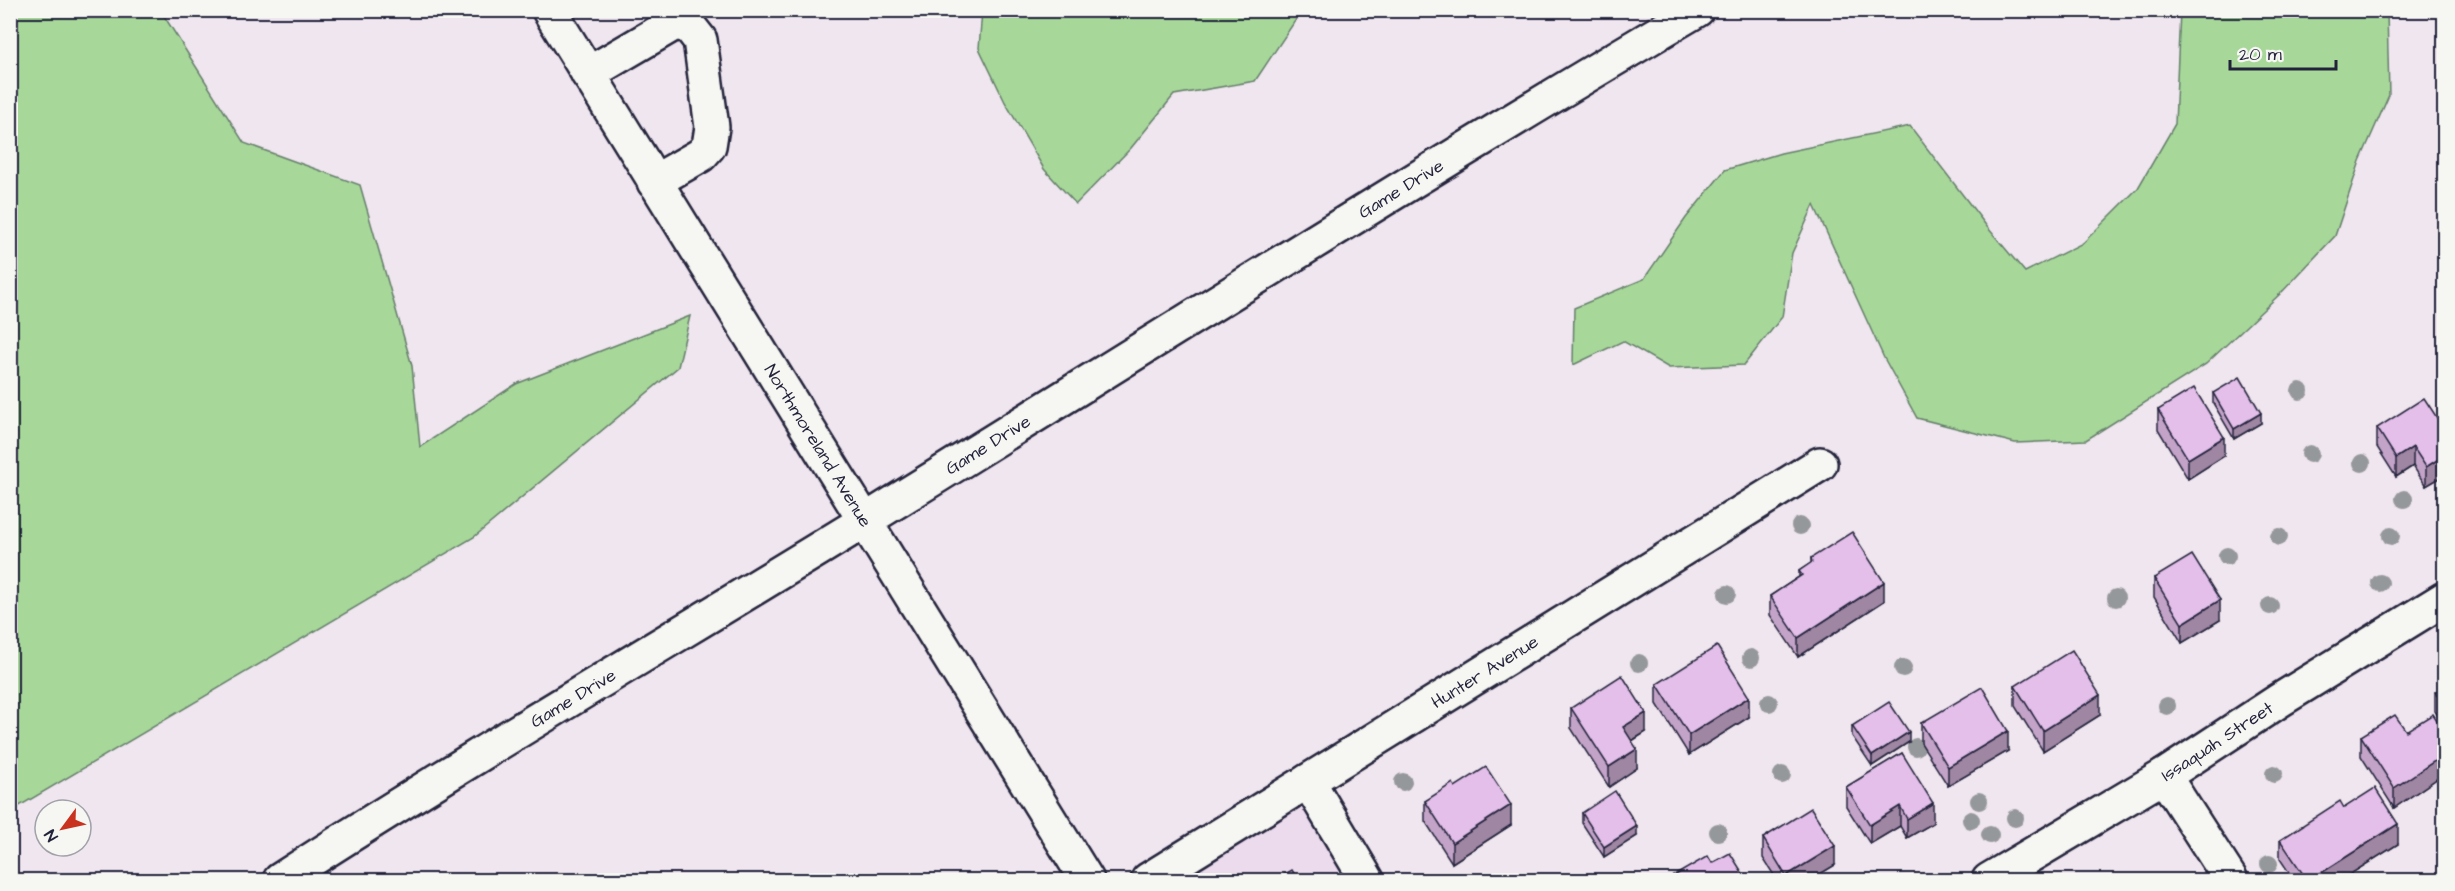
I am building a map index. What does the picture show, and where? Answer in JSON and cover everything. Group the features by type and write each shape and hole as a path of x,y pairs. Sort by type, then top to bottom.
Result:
{"street":[{"name":"Northmoreland Avenue","path":"549,10 1087,880"},
{"name":"Game Drive","path":"280,880 660,643 864,521 1540,103 1697,10"},
{"path":"588,74 675,23 689,26 700,40 712,128 709,146 701,155 654,182"},
{"name":"Hunter Avenue","path":"1148,880 1820,464"},
{"name":"Issaquah Street","path":"1989,880 2164,776 2280,700 2445,598"},
{"path":"2164,776 2231,880"},
{"path":"1308,781 1367,880"}],"shaded area":[{"path":"1321,774 1384,880 1148,880"}],"green space":[{"path":"982,10 1305,11 1301,12 1255,81 1174,95 1131,148 1076,204 1044,169 1005,102 979,48"},
{"path":"10,11 161,11 244,143 360,185 412,366 420,447 516,384 690,316 678,367 474,537 11,811"},
{"path":"2180,11 2287,11 2297,17 2300,11 2387,11 2389,95 2360,161 2335,236 2281,293 2206,364 2086,440 2015,443 1917,418 1884,358 1814,205 1792,253 1782,317 1744,365 1669,368 1623,341 1573,365 1574,308 1644,279 1686,218 1725,170 1781,153 1910,126 1988,228 2025,272 2083,243 2138,188 2175,124"}],"building":[{"path":"2240,377 2261,413 2234,429 2213,393"},
{"path":"2194,388 2224,437 2188,459 2158,410"},
{"path":"2424,398 2445,430 2445,455 2426,467 2413,447 2396,458 2377,428"},
{"path":"1852,532 1884,582 1798,638 1770,596 1802,575 1799,571 1812,562 1811,558"},
{"path":"2192,555 2220,600 2182,624 2154,578"},
{"path":"1717,646 1749,697 1689,735 1657,684"},
{"path":"2072,650 2100,695 2043,731 2015,686"},
{"path":"1622,675 1646,713 1623,727 1637,749 1609,767 1571,708"},
{"path":"2445,686 2445,708 2435,692"},
{"path":"1982,687 2008,731 1948,767 1921,723"},
{"path":"1889,702 1909,732 1872,756 1852,726"},
{"path":"2433,714 2445,732 2445,754 2394,788 2361,736 2395,715 2406,731"},
{"path":"1902,753 1933,803 1907,819 1900,806 1870,825 1846,787"},
{"path":"1486,767 1511,805 1452,843 1425,801 1453,783 1455,787"},
{"path":"2375,788 2398,824 2307,880 2280,840 2340,801 2344,808"},
{"path":"1615,791 1637,826 1604,847 1582,813"},
{"path":"1811,808 1835,846 1786,876 1763,838"},
{"path":"1730,853 1747,880 1667,880 1708,856 1712,863"},
{"path":"1292,870 1298,880 1275,880"}]}
